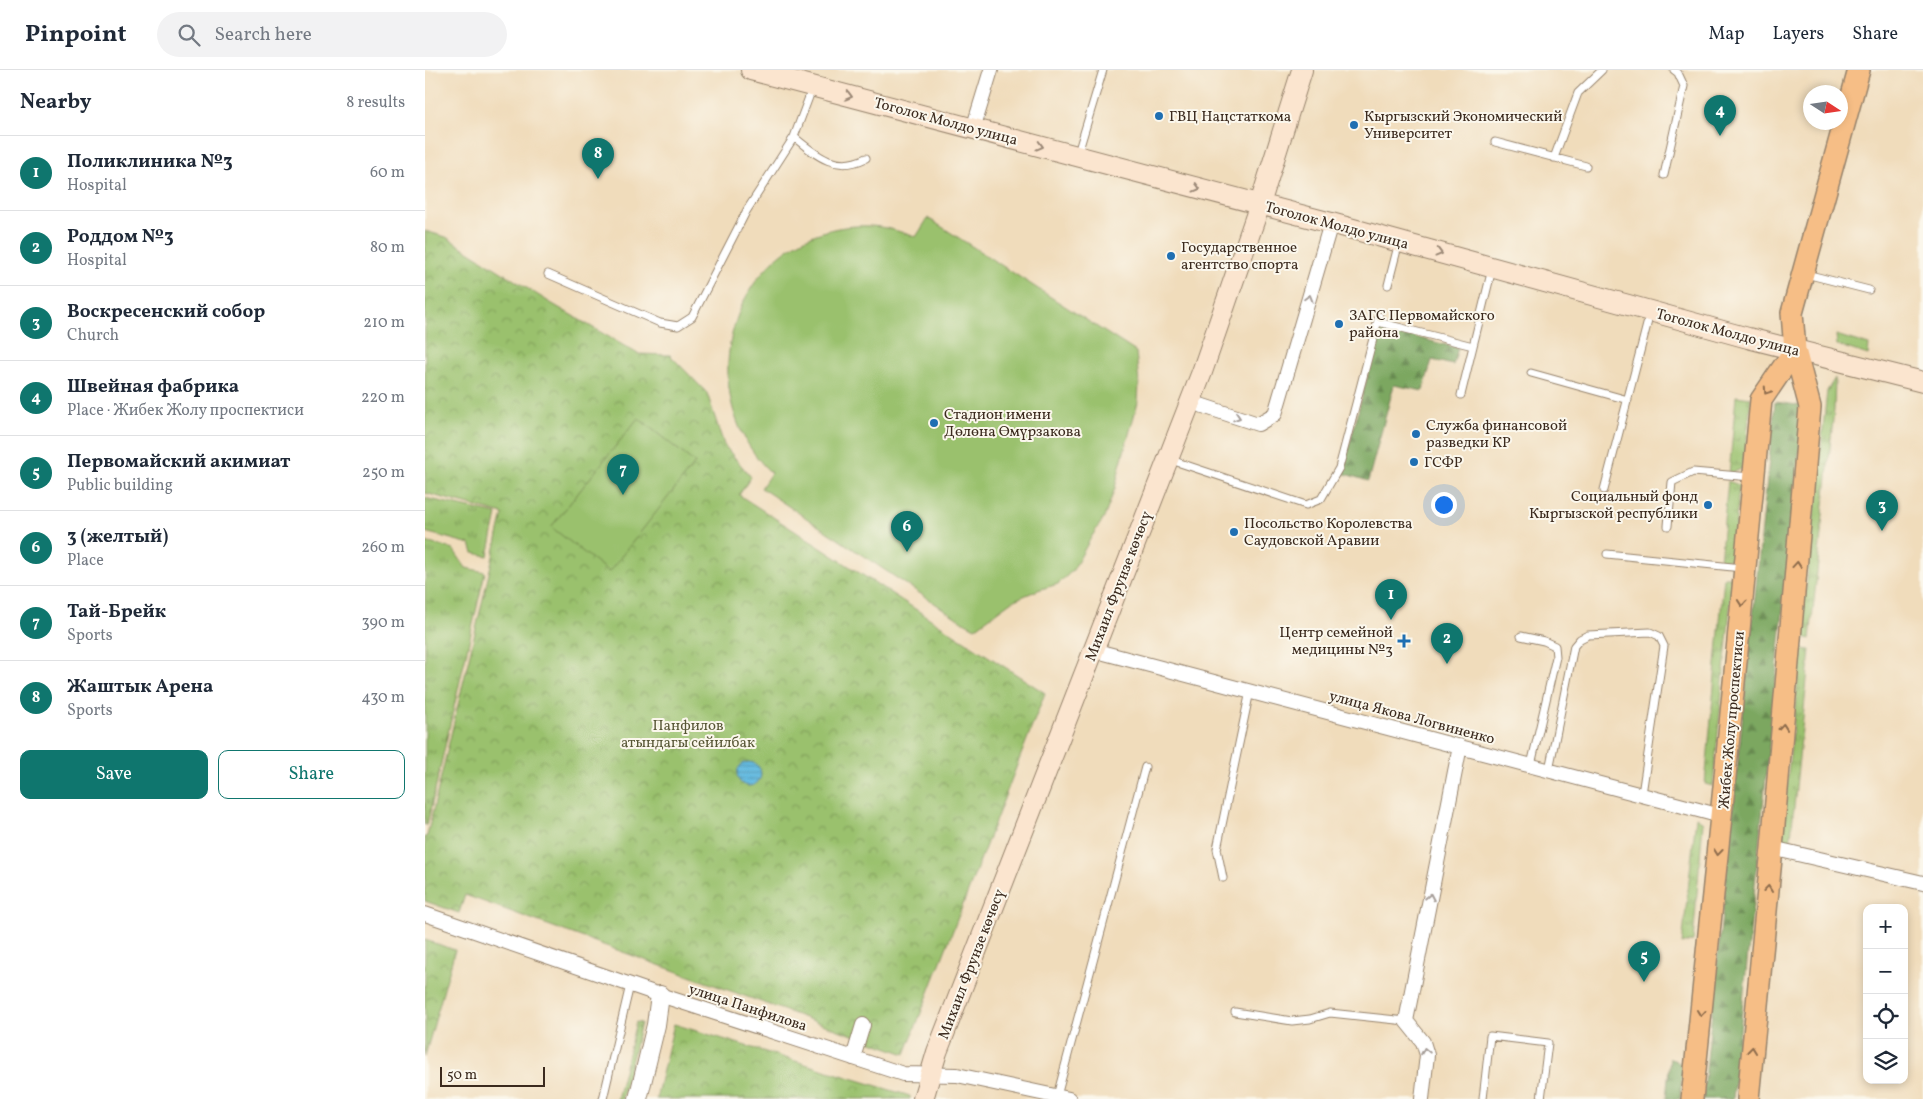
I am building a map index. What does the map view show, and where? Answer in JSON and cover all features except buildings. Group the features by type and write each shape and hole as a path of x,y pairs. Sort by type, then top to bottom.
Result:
{"main road":[{"name":"Тоголок Молдо улица","path":"751,70 1331,223 1795,350 1923,382"},
{"name":"Михаил Фрунзе көчөсү","path":"923,1099 937,1052 1191,402 1260,204 1302,70"},
{"path":"1748,1099 1772,848 1810,407 1795,350 1792,313 1859,70"},
{"name":"Жибек Жолу проспектиси","path":"1692,1099 1761,400 1795,350"}],"street":[{"path":"973,129 991,70"},
{"path":"1191,402 1258,424 1275,414 1331,223"},
{"name":"улица Якова Логвиненко","path":"1093,650 1721,816"},
{"path":"1422,1099 1427,1056 1423,1042 1406,1021 1459,746"},
{"path":"1772,848 1923,883"},
{"name":"улица Панфилова","path":"425,914 660,996 903,1074 957,1075 1063,1098"},
{"path":"638,1099 656,1025 660,996"},
{"path":"853,1058 863,1025"}],"lane":[{"path":"1077,156 1103,70"},
{"path":"1554,158 1577,93 1602,70"},
{"path":"1664,175 1685,86 1679,73 1674,70"},
{"path":"548,274 660,323 678,326 692,317 747,210 795,137 813,86"},
{"path":"795,137 814,154 827,161 841,164 855,163 866,158"},
{"path":"1495,142 1586,166"},
{"path":"1388,285 1399,242"},
{"path":"1461,395 1492,267"},
{"path":"1803,273 1869,290"},
{"path":"1605,490 1651,311"},
{"path":"1168,459 1306,505 1321,499 1339,468 1379,319 1473,346"},
{"path":"1531,373 1627,400"},
{"path":"1668,526 1672,482 1693,472 1753,478"},
{"path":"1607,554 1745,568"},
{"path":"1549,770 1574,646 1580,639 1588,635 1650,632 1659,636 1664,646 1642,794"},
{"path":"1521,636 1544,641 1555,646 1556,657 1531,765"},
{"path":"1223,878 1217,849 1250,691"},
{"path":"1063,1098 1145,767"},
{"path":"603,1099 630,985"},
{"path":"1235,1012 1292,1021 1330,1014 1406,1021"},
{"path":"1483,1099 1490,1036 1548,1043 1541,1099"}],"green space":[{"name":"Стадион имени Дөлөна Өмүрзакова","path":"928,218 1136,352 1139,383 1138,402 1115,488 1104,518 1073,570 1058,584 1012,601 975,628 960,620 761,488 771,473 744,437 730,397 729,355 738,314 758,278 787,249 825,231 871,226 916,237"},
{"name":"Панфилов атындагы сейилбак","path":"425,231 446,237 549,302 638,354 670,355 707,393 724,445 751,477 739,495 1045,693 905,1054 465,895 459,913 425,901 425,837 427,836 503,514 425,493"},
{"path":"1380,328 1458,348 1453,365 1432,360 1423,391 1394,385 1368,481 1342,473"},
{"path":"1836,335 1869,345 1868,355 1837,345"},
{"path":"1835,378 1834,410 1810,639 1801,636 1827,391"},
{"path":"1736,396 1751,398 1744,467 1729,475"},
{"path":"1775,402 1804,406 1733,1099 1703,1099"},
{"path":"638,418 695,463 609,572 551,527"},
{"path":"1728,481 1739,485 1733,559 1720,561"},
{"path":"425,498 497,514 488,556 473,553 470,544 425,532"},
{"path":"425,542 453,549 466,568 485,572 427,825 425,825"},
{"path":"1724,577 1733,577 1713,786 1705,784"},
{"path":"1801,649 1810,650 1790,846 1781,842"},
{"path":"1696,817 1703,822 1693,941 1682,944"},
{"path":"425,940 455,950 425,1056"},
{"path":"636,1022 641,1023 622,1099 617,1099"},
{"path":"674,1024 910,1096 910,1099 656,1099"},
{"path":"1670,1058 1683,1065 1680,1099 1666,1099"}],"water":[{"path":"749,762 754,763 760,769 760,779 754,785 749,786 744,785 738,779 737,774 738,769 744,763"}],"place":[{"name":"ГВЦ Нацстаткома","path":"1159,116"},
{"name":"Кыргызский Экономический Университет","path":"1354,125"},
{"name":"Швейная фабрика","path":"1720,136"},
{"name":"Жаштык Арена","path":"598,179"},
{"name":"Государственное агентство спорта","path":"1171,256"},
{"name":"ЗАГС Первомайского района","path":"1339,324"},
{"name":"Стадион имени Дөлөна Өмүрзакова","path":"934,423"},
{"name":"Служба финансовой разведки КР","path":"1416,434"},
{"name":"ГСФР","path":"1414,462"},
{"name":"Тай-Брейк","path":"623,495"},
{"name":"Социальный фонд Кыргызской республики","path":"1708,505"},
{"name":"Воскресенский собор","path":"1882,531"},
{"name":"Посольство Королевства Саудовской Аравии","path":"1234,532"},
{"name":"3 (желтый)","path":"907,552"},
{"name":"Поликлиника №3","path":"1391,620"},
{"name":"Центр семейной медицины №3","path":"1404,641"},
{"name":"Роддом №3","path":"1447,664"},
{"name":"Первомайский акимиат","path":"1644,982"}]}
